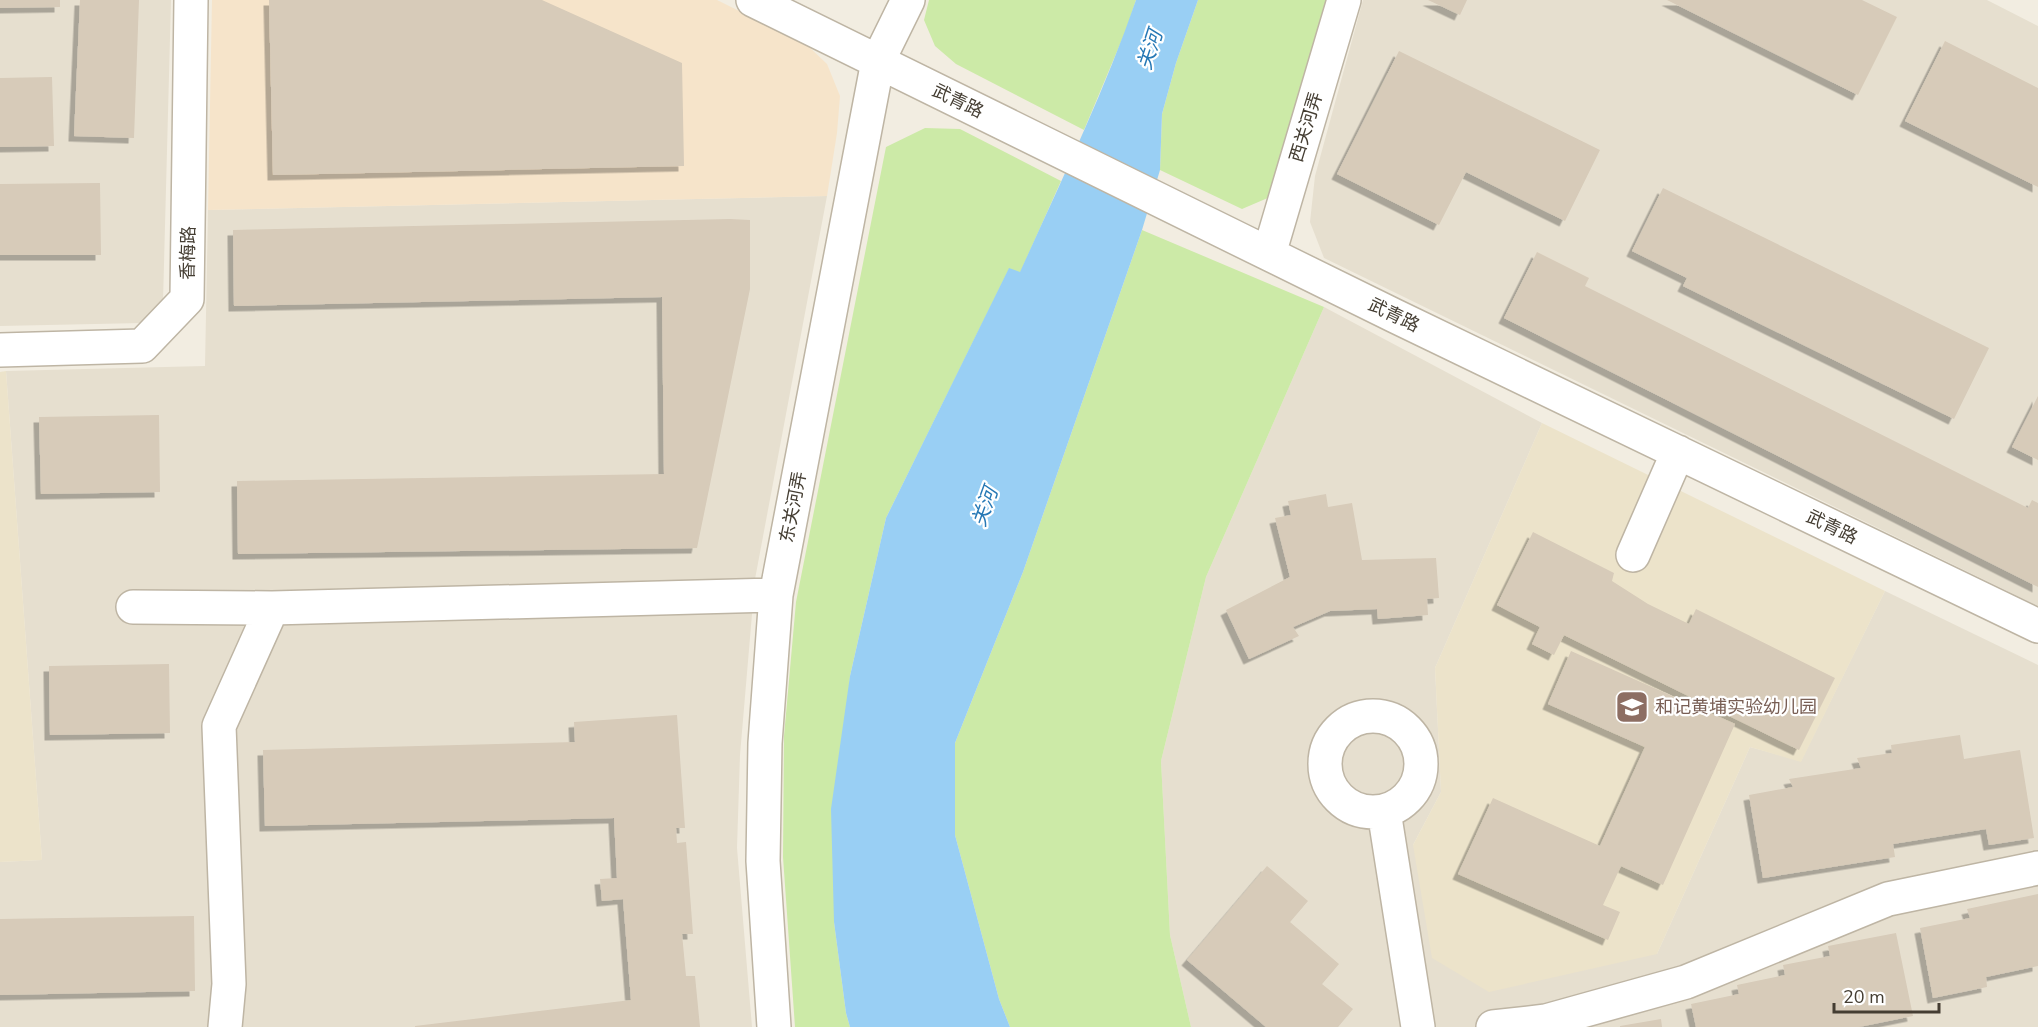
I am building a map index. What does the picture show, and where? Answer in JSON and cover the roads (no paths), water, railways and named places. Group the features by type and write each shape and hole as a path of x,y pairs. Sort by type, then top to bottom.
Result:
{"street":[{"name":"香梅路","path":"0,350 142,346 187,299 191,0"},
{"name":"武青路","path":"753,0 1269,254 2038,626"},
{"name":"东关河弄","path":"774,1027 763,861 765,743 776,595 878,62 908,0"},
{"name":"西关河弄","path":"1269,254 1344,0"},
{"path":"1633,555 1678,452"},
{"path":"132,608 272,608 776,595"},
{"path":"225,1027 229,984 219,726 272,608"},
{"path":"1384,811 1418,1027"},
{"path":"1493,1027 1546,1021 1686,982 1888,899 2038,868"}],"water":[{"name":"关河","path":"1136,0 1198,0 1176,63 1162,114 1160,170 1142,230 1023,572 955,743 955,835 999,999 1010,1027 850,1027 846,1013 834,922 831,809 850,676 886,518 1009,268 1020,272 1096,103"}],"place":[{"name":"和记黄埔实验幼儿园","path":"1632,707"}]}
